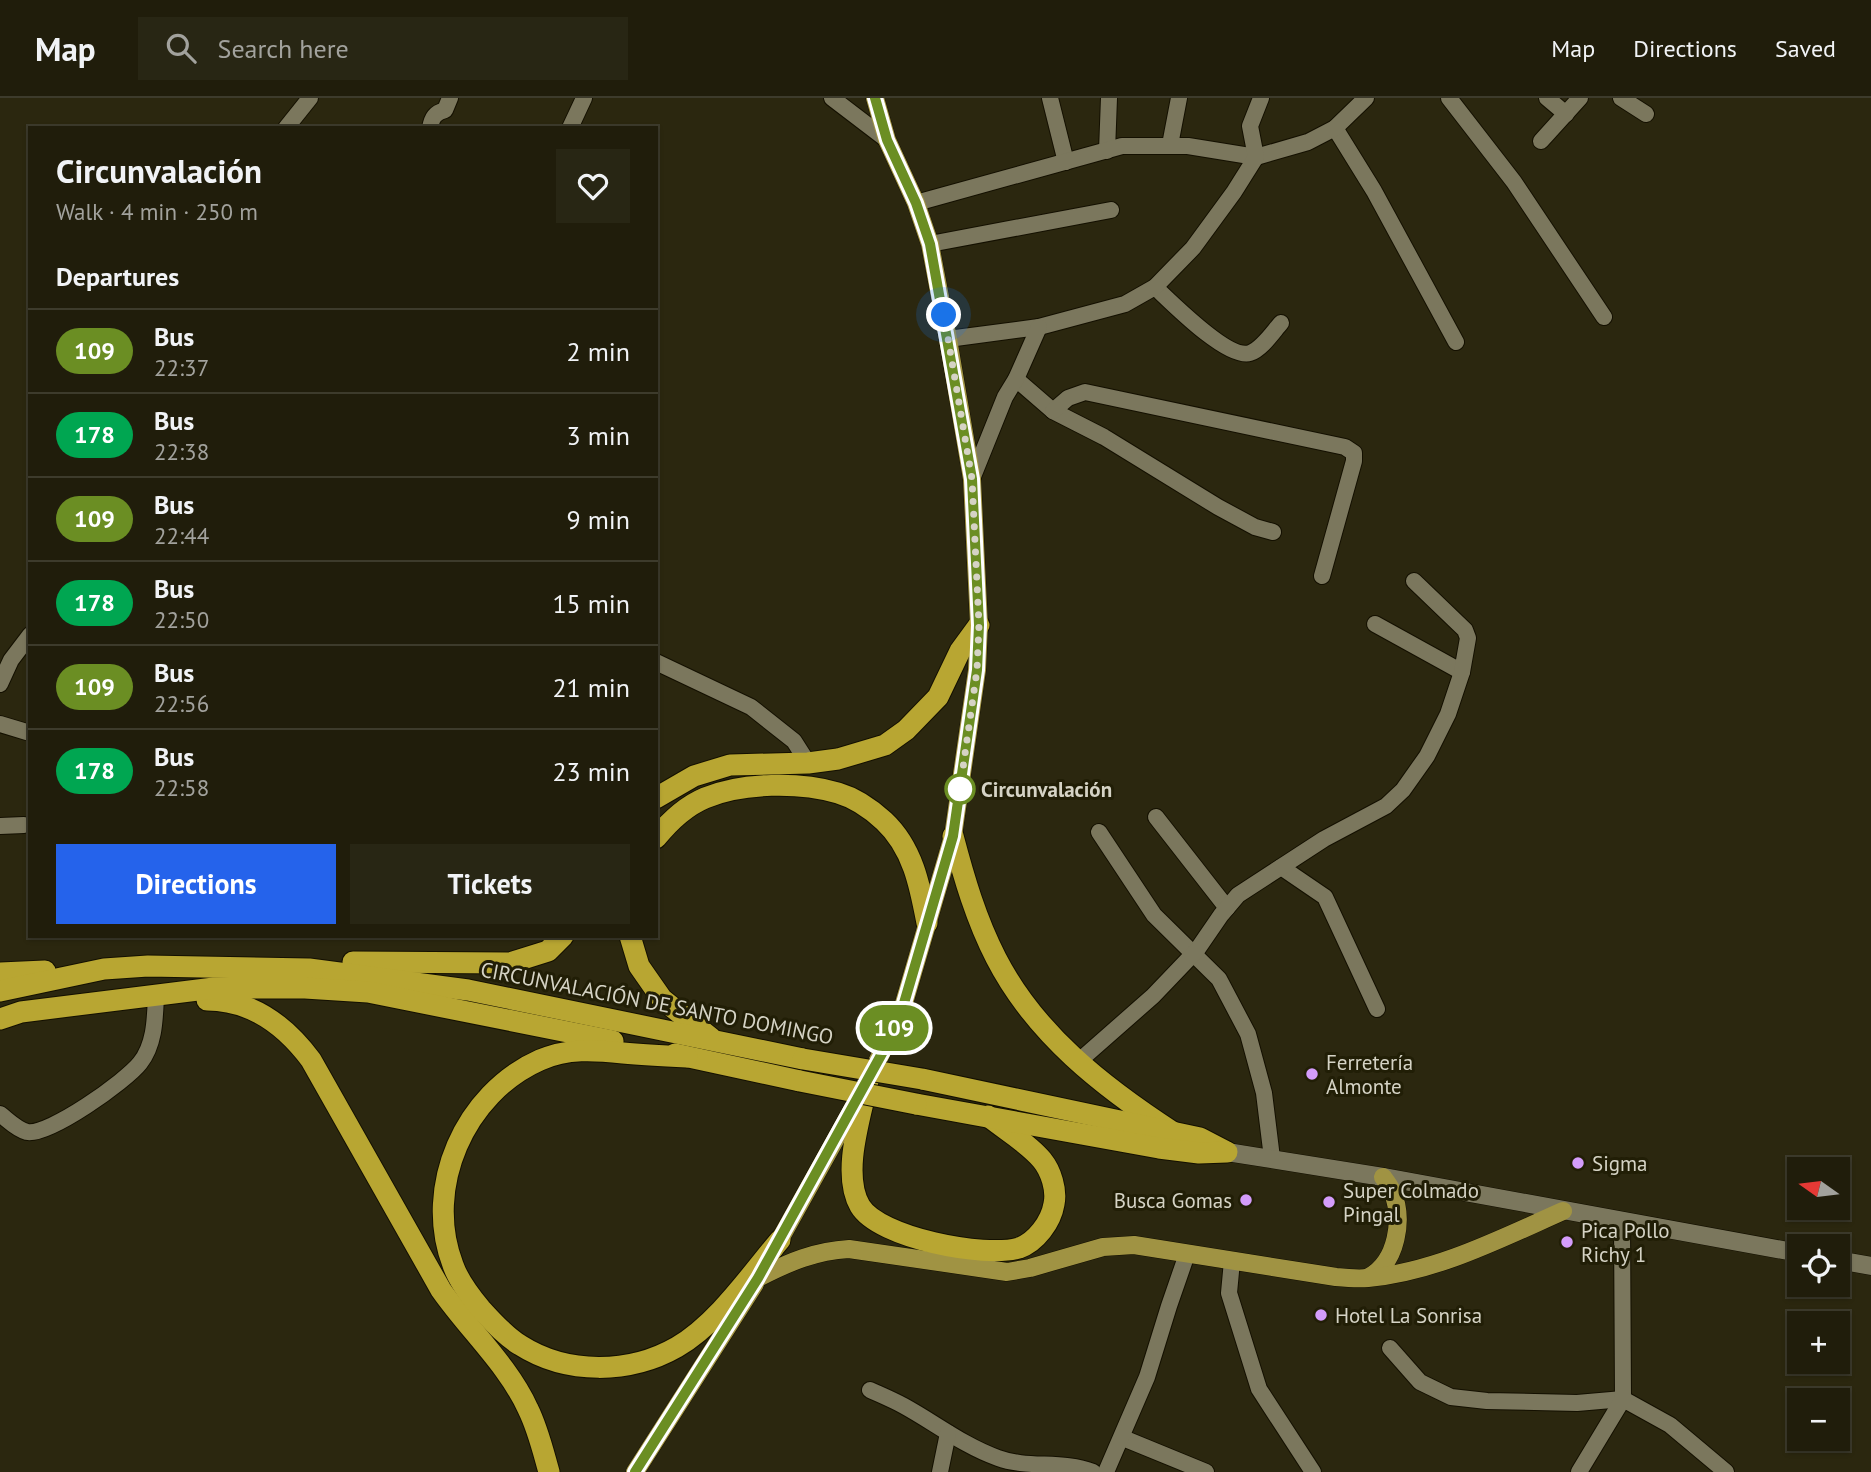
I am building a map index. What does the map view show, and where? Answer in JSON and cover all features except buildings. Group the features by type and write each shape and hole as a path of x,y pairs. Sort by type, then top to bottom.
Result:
{"highway":[{"path":"658,796 694,776 730,765 808,763 873,751 885,745 906,730 939,697 960,651 979,625"},
{"path":"658,835 669,821 704,798 732,790 769,786 809,787 840,793 863,805 885,822 907,850 919,883 927,923"},
{"path":"953,836 968,890 996,958 1017,993 1044,1029 1078,1062 1132,1105 1174,1133"},
{"path":"309,970 335,961 510,963 548,951 561,938"},
{"path":"631,938 639,966 662,999 716,1042"},
{"name":"CIRCUNVALACIÓN DE SANTO DOMINGO","path":"0,991 104,969 148,966 309,970 468,990 716,1042 922,1079 1200,1138 1227,1152"},
{"path":"0,973 104,969"},
{"path":"0,1019 21,1012 214,988 305,988 368,992 916,1104 1159,1148 1199,1153 1227,1152"},
{"path":"156,995 179,1000 238,1003 260,1012 283,1027 297,1041 330,1093 441,1290 511,1379 528,1408 549,1472"},
{"path":"687,1057 598,1049 572,1051 542,1059 515,1073 489,1095 465,1128 451,1160 444,1194 444,1228 457,1274 467,1292 494,1324 520,1345 548,1358 579,1366 612,1368 649,1360 679,1346 730,1299 780,1240"},
{"path":"868,1081 851,1164 853,1184 860,1206 873,1219 910,1237 969,1249 1000,1251 1021,1247 1042,1230 1052,1213 1056,1193 1042,1160 988,1116"}],"main road":[{"path":"635,1472 758,1278 868,1081 902,1010 953,836 977,670 979,625 972,479 930,244 916,203 887,140 875,98"},
{"path":"1227,1152 1383,1177 1787,1251"},
{"path":"1366,1279 1382,1268 1389,1258 1396,1236 1396,1208 1392,1191 1383,1177"},
{"path":"758,1278 805,1256 824,1251 849,1249 1007,1272 1103,1247 1134,1245 1335,1277 1366,1279 1435,1264 1563,1212"},
{"path":"1850,1262 1871,1266"}],"street":[{"path":"288,126 310,98"},
{"path":"430,126 431,120 436,113 445,110 450,98"},
{"path":"570,126 584,98"},
{"path":"832,98 887,140"},
{"path":"1050,98 1066,162"},
{"path":"1107,150 1109,98"},
{"path":"1170,145 1179,98"},
{"path":"948,339 1039,327 1125,304 1155,287 1193,248 1256,157 1250,126 1261,98"},
{"path":"916,203 1122,146 1170,145 1256,157 1308,142 1335,128 1366,98"},
{"path":"1449,98 1514,182 1604,317"},
{"path":"1547,98 1566,114"},
{"path":"1541,141 1580,98"},
{"path":"1621,98 1646,114"},
{"path":"1335,128 1374,191 1456,342"},
{"path":"930,244 1111,210"},
{"path":"1155,287 1231,351 1252,353 1281,323"},
{"path":"972,479 1005,397 1039,327"},
{"path":"1016,379 1053,411 1104,437 1218,508 1255,527 1273,532"},
{"path":"1053,411 1068,398 1085,393 1345,447 1354,453 1354,461 1322,576"},
{"path":"1078,1062 1153,996 1193,955 1238,895 1324,839 1385,806 1403,790 1427,756 1448,713 1462,672 1468,638 1465,630 1414,581"},
{"path":"1375,624 1462,672"},
{"path":"0,684 11,660 28,638"},
{"path":"658,663 751,707 794,740 808,763"},
{"path":"0,724 28,732"},
{"path":"1156,817 1227,908"},
{"path":"0,826 24,825"},
{"path":"1099,832 1154,915 1219,979 1248,1034 1264,1093 1272,1158"},
{"path":"1281,867 1325,897 1377,1010"},
{"path":"0,1114 25,1132 35,1132 62,1122 116,1084 140,1063 149,1047 154,1028 156,995"},
{"path":"1579,1472 1623,1399 1622,1221"},
{"path":"1106,1472 1147,1377 1187,1254"},
{"path":"1232,1261 1229,1293 1254,1377 1271,1409 1313,1472"},
{"path":"1390,1348 1420,1382 1451,1397 1488,1401 1577,1403 1623,1399 1670,1425 1726,1472"},
{"path":"870,1390 902,1405 970,1446 1011,1462 1066,1465 1093,1472"},
{"path":"940,1472 948,1433"},
{"path":"1122,1438 1206,1472"}],"bus line":[{"name":"109","path":"635,1472 758,1278 885,1048 902,1010 953,836 977,670 979,625 972,479 930,244 916,203 887,140 875,98"}],"place":[{"name":"Circunvalación","path":"960,789"},
{"name":"Ferretería Almonte","path":"1312,1074"},
{"name":"Sigma","path":"1578,1163"},
{"name":"Busca Gomas","path":"1246,1200"},
{"name":"Super Colmado Pingal","path":"1329,1202"},
{"name":"Pica Pollo Richy 1","path":"1567,1242"},
{"name":"Hotel La Sonrisa","path":"1321,1315"}],"route":[{"path":"944,315 972,479 979,625 977,670 959,796 960,789"}]}
